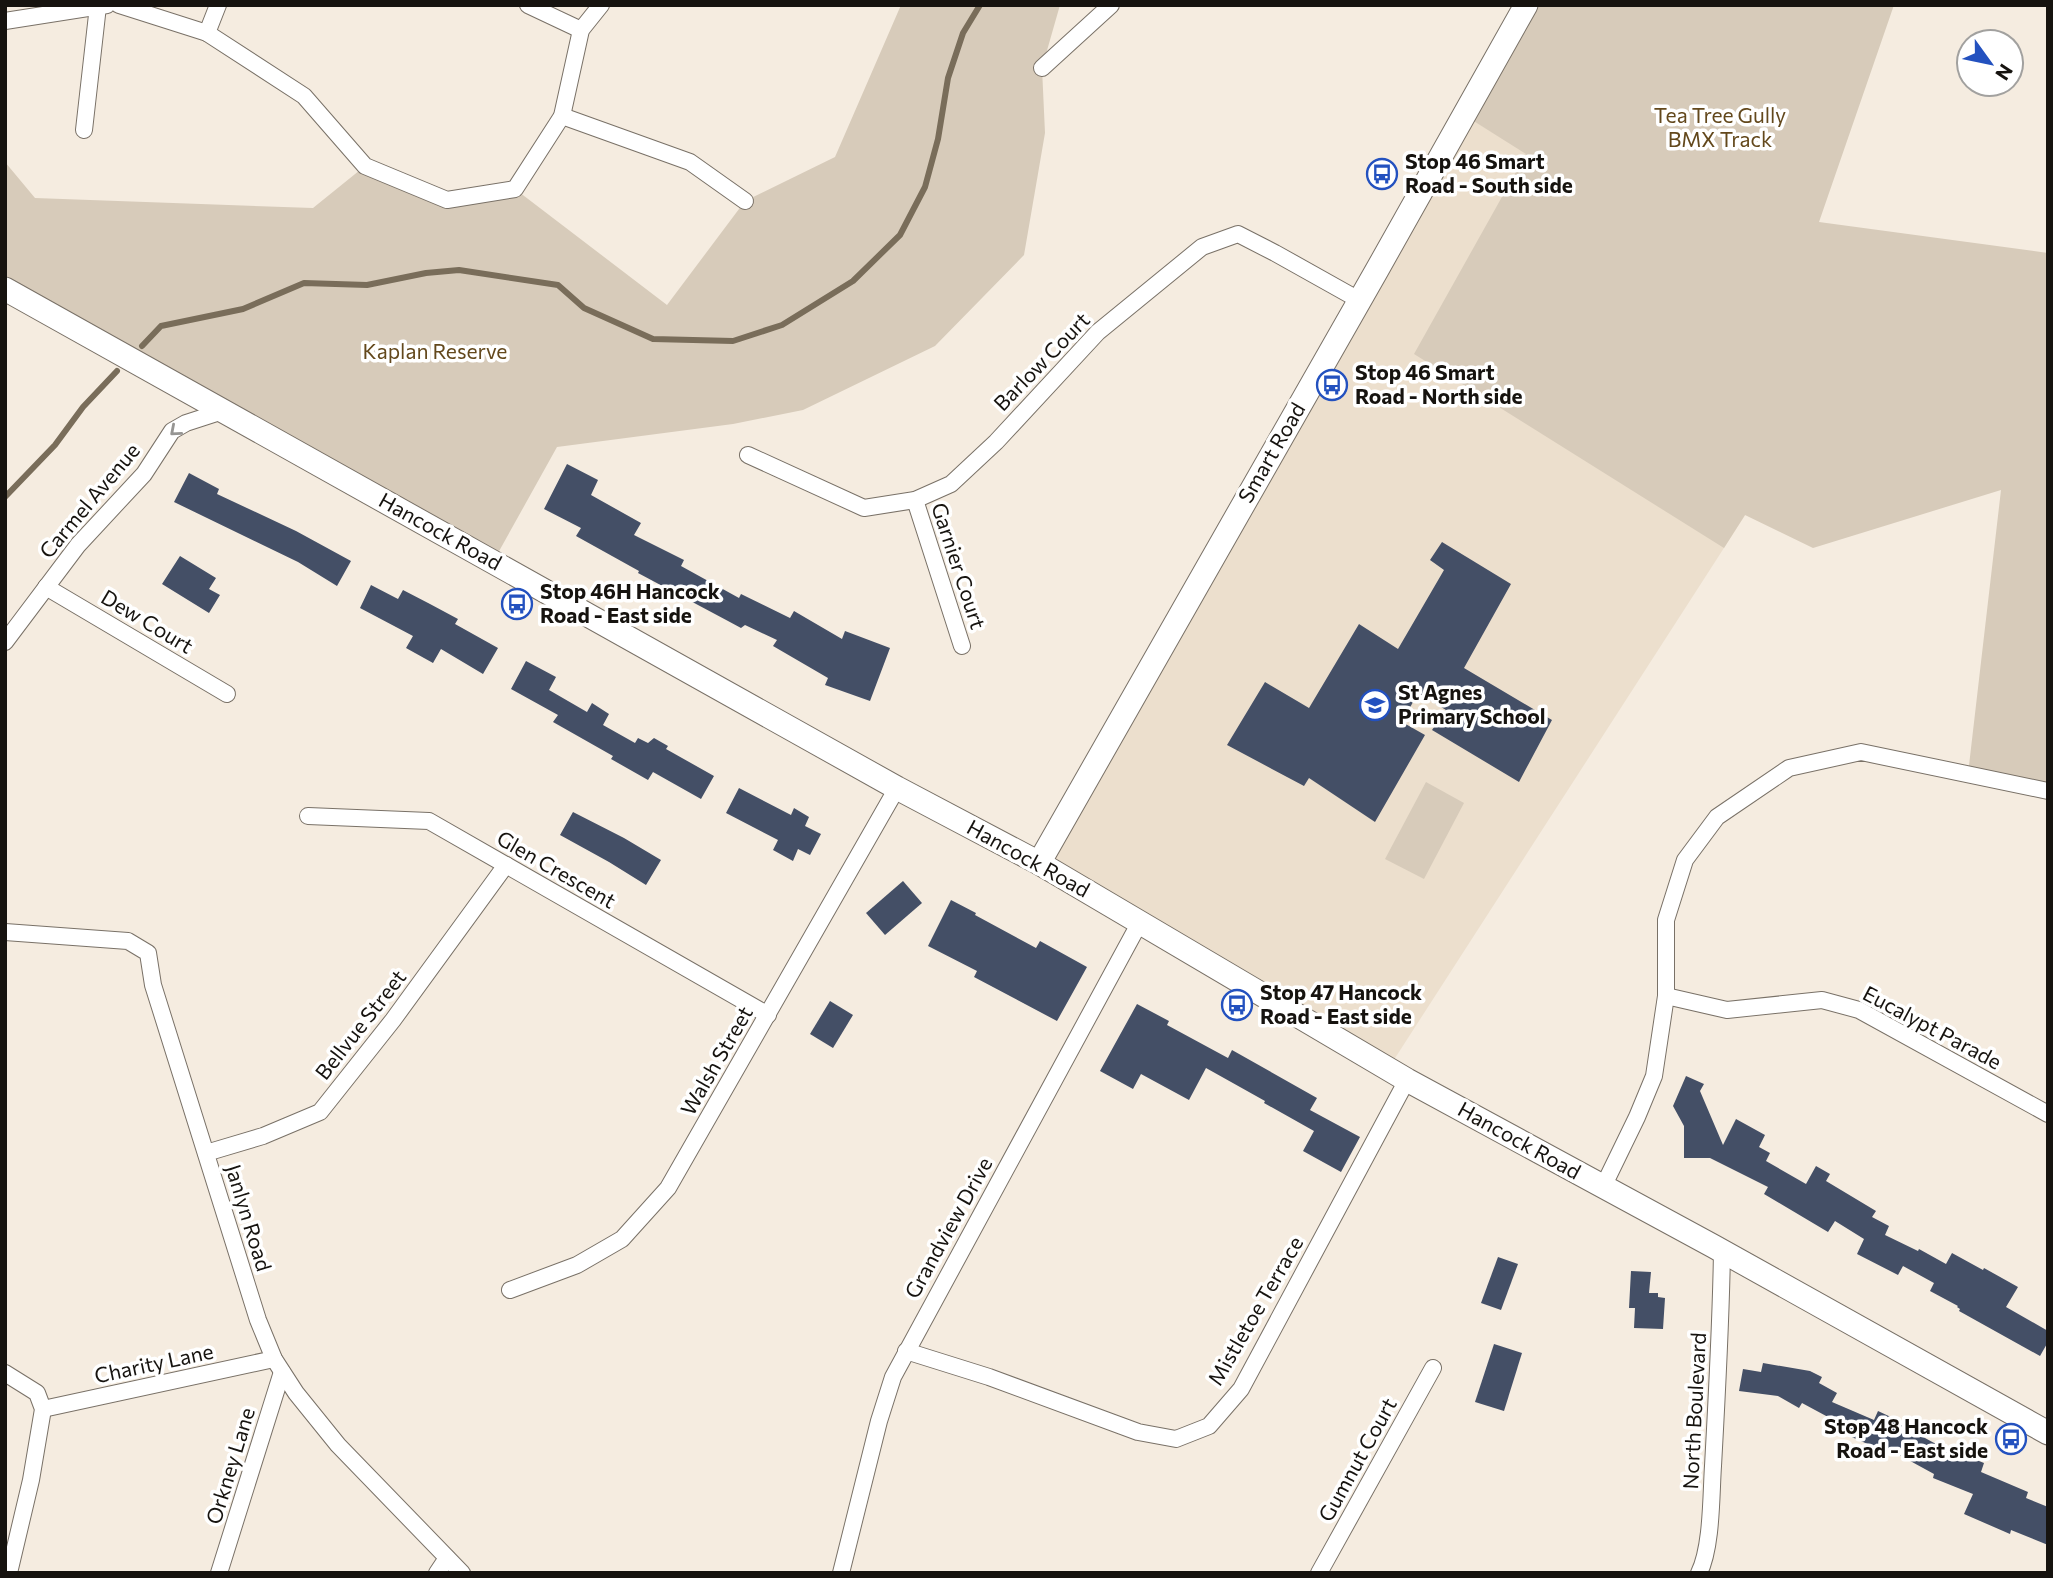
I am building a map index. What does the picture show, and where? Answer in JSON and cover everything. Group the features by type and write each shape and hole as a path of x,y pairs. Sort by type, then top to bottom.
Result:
{"main road":[{"name":"Smart Road","path":"1039,863 1526,5"},
{"name":"Hancock Road","path":"5,289 897,788 1039,863 1407,1080 1722,1250 2048,1433"}],"street":[{"path":"119,5 207,33 304,96 365,166 447,200 514,189 562,116 581,30 601,5"},
{"path":"207,33 218,5"},
{"path":"528,5 581,30"},
{"path":"1042,68 1111,5"},
{"path":"5,21 103,6 84,130"},
{"path":"562,116 690,162 745,201"},
{"name":"Barlow Court","path":"748,455 864,508 915,500 951,484 996,442 1098,332 1202,247 1238,234 1359,300"},
{"name":"Carmel Avenue","path":"5,642 78,545 144,474 172,431 186,423 223,411"},
{"name":"Garnier Court","path":"915,500 962,646"},
{"name":"Dew Court","path":"46,587 227,694"},
{"path":"1604,1187 1654,1076 1666,996 1666,920 1685,860 1717,817 1789,768 1861,752 2048,791"},
{"name":"Walsh Street","path":"510,1290 578,1265 622,1239 668,1188 897,788"},
{"name":"Glen Crescent","path":"308,816 429,821 768,1015"},
{"name":"Bellvue Street","path":"206,1153 263,1136 320,1112 393,1020 506,865"},
{"name":"Grandview Drive","path":"841,1573 879,1421 893,1377 1140,922"},
{"name":"Janlyn Road","path":"5,932 128,941 148,953 153,985 258,1320 278,1365 338,1446 462,1573"},
{"name":"Eucalypt Parade","path":"1666,996 1727,1010 1822,1000 1859,1010 2048,1114"},
{"name":"Mistletoe Terrace","path":"906,1351 989,1377 1138,1432 1176,1439 1209,1426 1241,1389 1407,1080"},
{"name":"North Boulevard","path":"1704,1571 1721,1332 1722,1250"},
{"name":"Charity Lane","path":"43,1409 278,1365"},
{"name":"Orkney Lane","path":"219,1573 278,1365"},
{"name":"Gumnut Court","path":"1319,1573 1433,1368"},
{"path":"5,1373 37,1393 43,1409 32,1480 9,1573"},
{"path":"437,1573 447,1558"}],"shaded area":[{"name":"St Agnes Primary School","path":"1464,115 1851,351 1388,1069 1039,863"}],"green space":[{"name":"Kaplan Reserve","path":"901,5 1060,5 1042,68 1045,133 1024,255 935,346 803,410 733,424 557,447 493,562 5,290 5,162 35,198 313,208 365,166 447,200 515,189 667,305 745,201 835,157"},
{"name":"Tea Tree Gully BMX Track","path":"1526,5 1894,5 1819,222 2048,253 2048,791 1968,774 2001,490 1813,548 1745,515 1724,548 1414,354 1526,154 1464,115"},
{"path":"1426,782 1464,803 1424,879 1385,859"}],"building":[{"path":"567,464 598,480 591,495 641,523 634,535 684,560 681,566 739,598 741,594 790,618 794,611 842,639 845,631 890,648 870,701 825,685 828,678 773,646 777,640 745,625 741,628 638,573 639,571 576,536 581,528 544,509"},
{"path":"189,473 219,489 217,494 296,531 351,561 337,586 298,562 174,502"},
{"path":"1442,542 1511,584 1464,668 1552,720 1519,782 1432,730 1446,710 1418,693 1402,722 1425,735 1375,822 1309,778 1304,786 1227,745 1265,682 1309,708 1359,624 1398,649 1444,570 1430,560"},
{"path":"180,556 216,578 209,589 220,595 209,613 162,584"},
{"path":"371,585 398,599 403,590 458,619 455,624 498,648 483,674 441,649 433,663 406,648 413,636 360,608"},
{"path":"526,661 556,677 549,690 587,712 592,703 609,714 603,725 635,743 638,738 648,743 654,738 668,746 666,749 714,776 701,799 653,772 648,780 611,759 613,756 553,722 558,715 511,689"},
{"path":"739,788 791,815 794,808 809,817 805,826 821,834 810,855 798,849 793,861 773,850 778,840 726,813"},
{"path":"573,812 661,860 646,885 560,835"},
{"path":"903,881 922,903 885,935 866,913"},
{"path":"951,900 1036,948 1040,941 1087,967 1057,1021 974,977 977,971 928,946"},
{"path":"830,1001 853,1015 833,1048 810,1034"},
{"path":"1137,1004 1169,1021 1167,1025 1228,1058 1232,1050 1317,1098 1310,1110 1360,1137 1341,1172 1303,1151 1314,1131 1206,1068 1189,1100 1141,1074 1133,1089 1100,1071"},
{"path":"1686,1076 1704,1084 1700,1091 1723,1145 1736,1119 1765,1135 1759,1147 1770,1153 1766,1161 1806,1184 1816,1166 1830,1174 1826,1181 1876,1211 1872,1217 1889,1226 1885,1235 1946,1264 1952,1253 2018,1287 2006,1307 2048,1331 2048,1342 2040,1356 1959,1311 1958,1306 1930,1291 1934,1283 1903,1266 1898,1275 1857,1254 1864,1239 1835,1221 1828,1232 1764,1194 1768,1187 1710,1158 1684,1158 1684,1126 1673,1106"},
{"path":"1498,1257 1518,1264 1501,1310 1481,1303"},
{"path":"1631,1271 1651,1272 1649,1293 1658,1293 1658,1297 1665,1298 1663,1329 1634,1328 1635,1308 1629,1308"},
{"path":"1494,1344 1522,1353 1504,1411 1475,1402"},
{"path":"1763,1363 1810,1371 1822,1377 1819,1383 1837,1393 1832,1402 1874,1420 1878,1411 1936,1444 1984,1463 1981,1472 2028,1492 2026,1498 2048,1507 2048,1545 2011,1530 2010,1534 1964,1514 1973,1494 1933,1478 1934,1474 1881,1445 1879,1449 1838,1431 1841,1424 1802,1403 1799,1408 1778,1396 1739,1391 1743,1369 1761,1372"}],"waterway":[{"path":"142,346 161,326 243,309 304,283 367,285 426,273 459,270 558,285 584,308 653,339 733,341 782,325 853,281 900,235 925,187 938,139 948,78 963,33 980,5"},
{"path":"5,497 55,445 83,407 117,371"}],"place":[{"name":"Stop 46 Smart Road - South side","path":"1382,174"},
{"name":"Stop 46 Smart Road - North side","path":"1332,385"},
{"name":"Stop 46H Hancock Road - East side","path":"517,604"},
{"name":"St Agnes Primary School","path":"1375,705"},
{"name":"Stop 47 Hancock Road - East side","path":"1237,1005"},
{"name":"Stop 48 Hancock Road - East side","path":"2011,1439"}]}
